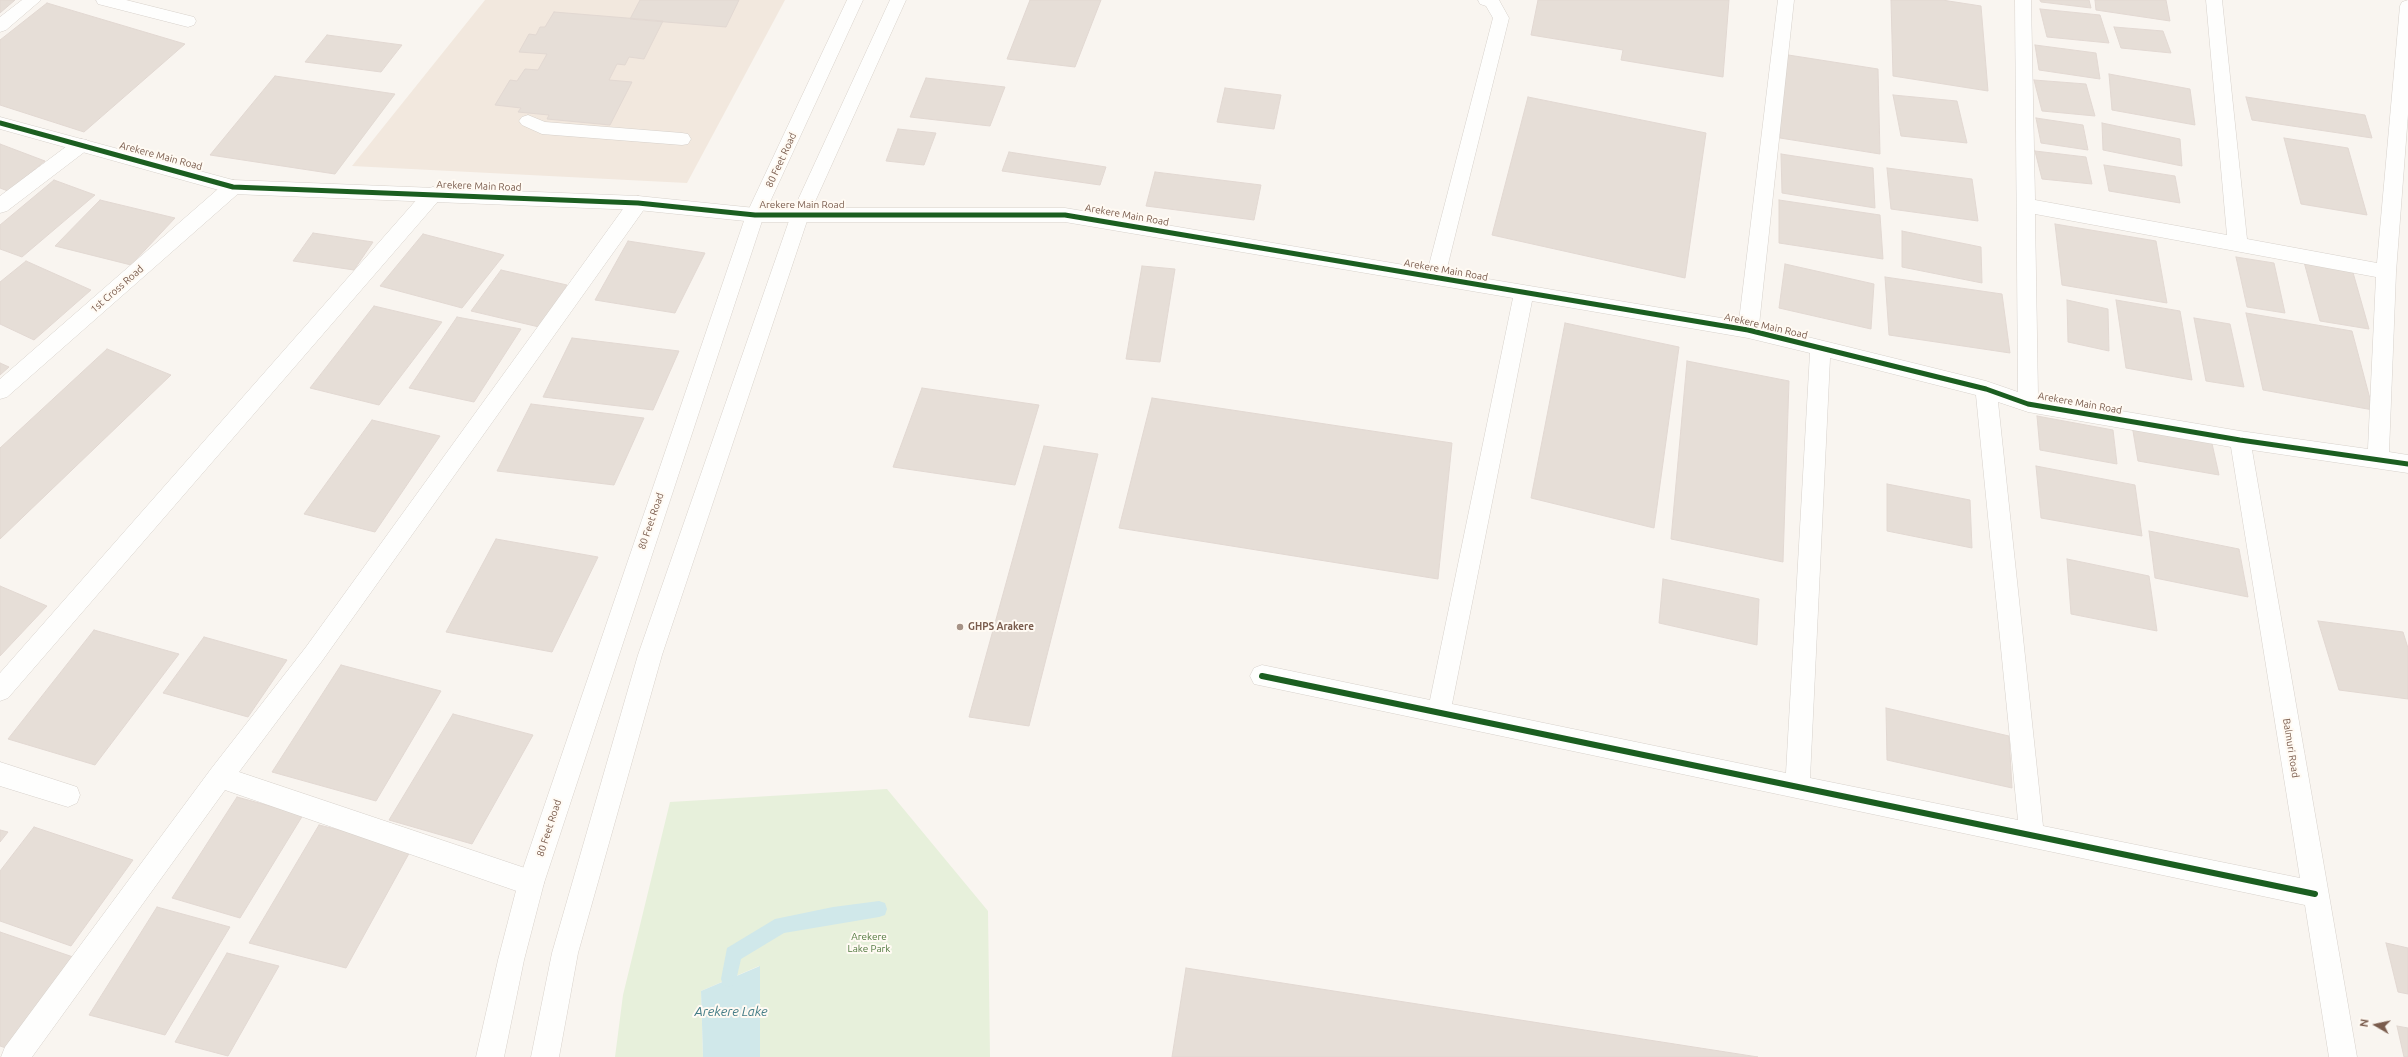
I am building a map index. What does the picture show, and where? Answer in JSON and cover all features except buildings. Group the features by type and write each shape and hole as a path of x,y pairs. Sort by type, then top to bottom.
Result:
{"street":[{"path":"0,26 34,0"},
{"path":"104,0 188,21"},
{"name":"80 Feet Road","path":"490,1057 511,960 531,883 755,215 855,0"},
{"path":"545,1057 565,953 650,655 800,215 898,0"},
{"path":"1435,278 1501,18 1492,2 1486,0"},
{"path":"1748,330 1786,0"},
{"path":"2023,0 2028,404"},
{"path":"2214,0 2238,246"},
{"path":"2378,460 2386,272 2408,6"},
{"path":"528,121 542,128 682,139"},
{"name":"Arekere Main Road","path":"0,123 233,187 638,203 755,215 1065,215 1748,330 1986,389 2028,404 2240,440 2408,464"},
{"path":"0,206 81,145"},
{"name":"1st Cross Road","path":"0,391 233,187"},
{"path":"0,690 433,194"},
{"path":"15,1057 220,777 314,654 638,203"},
{"path":"2026,205 2238,246 2386,272"},
{"path":"1439,712 1524,293"},
{"path":"1797,787 1820,349"},
{"path":"1986,389 2032,835"},
{"name":"Balmuri Road","path":"2240,440 2342,1057"},
{"path":"1262,676 2315,894"},
{"path":"0,774 68,795"},
{"path":"220,777 531,883"}],"shaded area":[{"path":"485,0 785,0 687,183 352,166"}],"green space":[{"name":"Arekere Lake Park","path":"887,789 988,911 990,1057 760,1057 759,966 701,991 703,1057 615,1057 623,995 670,802"}],"water":[{"name":"Arekere Lake","path":"760,966 760,1057 703,1057 701,991"}],"waterway":[{"path":"729,979 733,954 781,925 833,915 879,909"}],"cycle path":[{"path":"0,123 233,187 638,203 755,215 1065,215 1748,330 1986,389 2028,404 2240,440 2408,464"},
{"path":"1262,676 2315,894"}],"place":[{"name":"GHPS Arakere","path":"960,627"}]}
